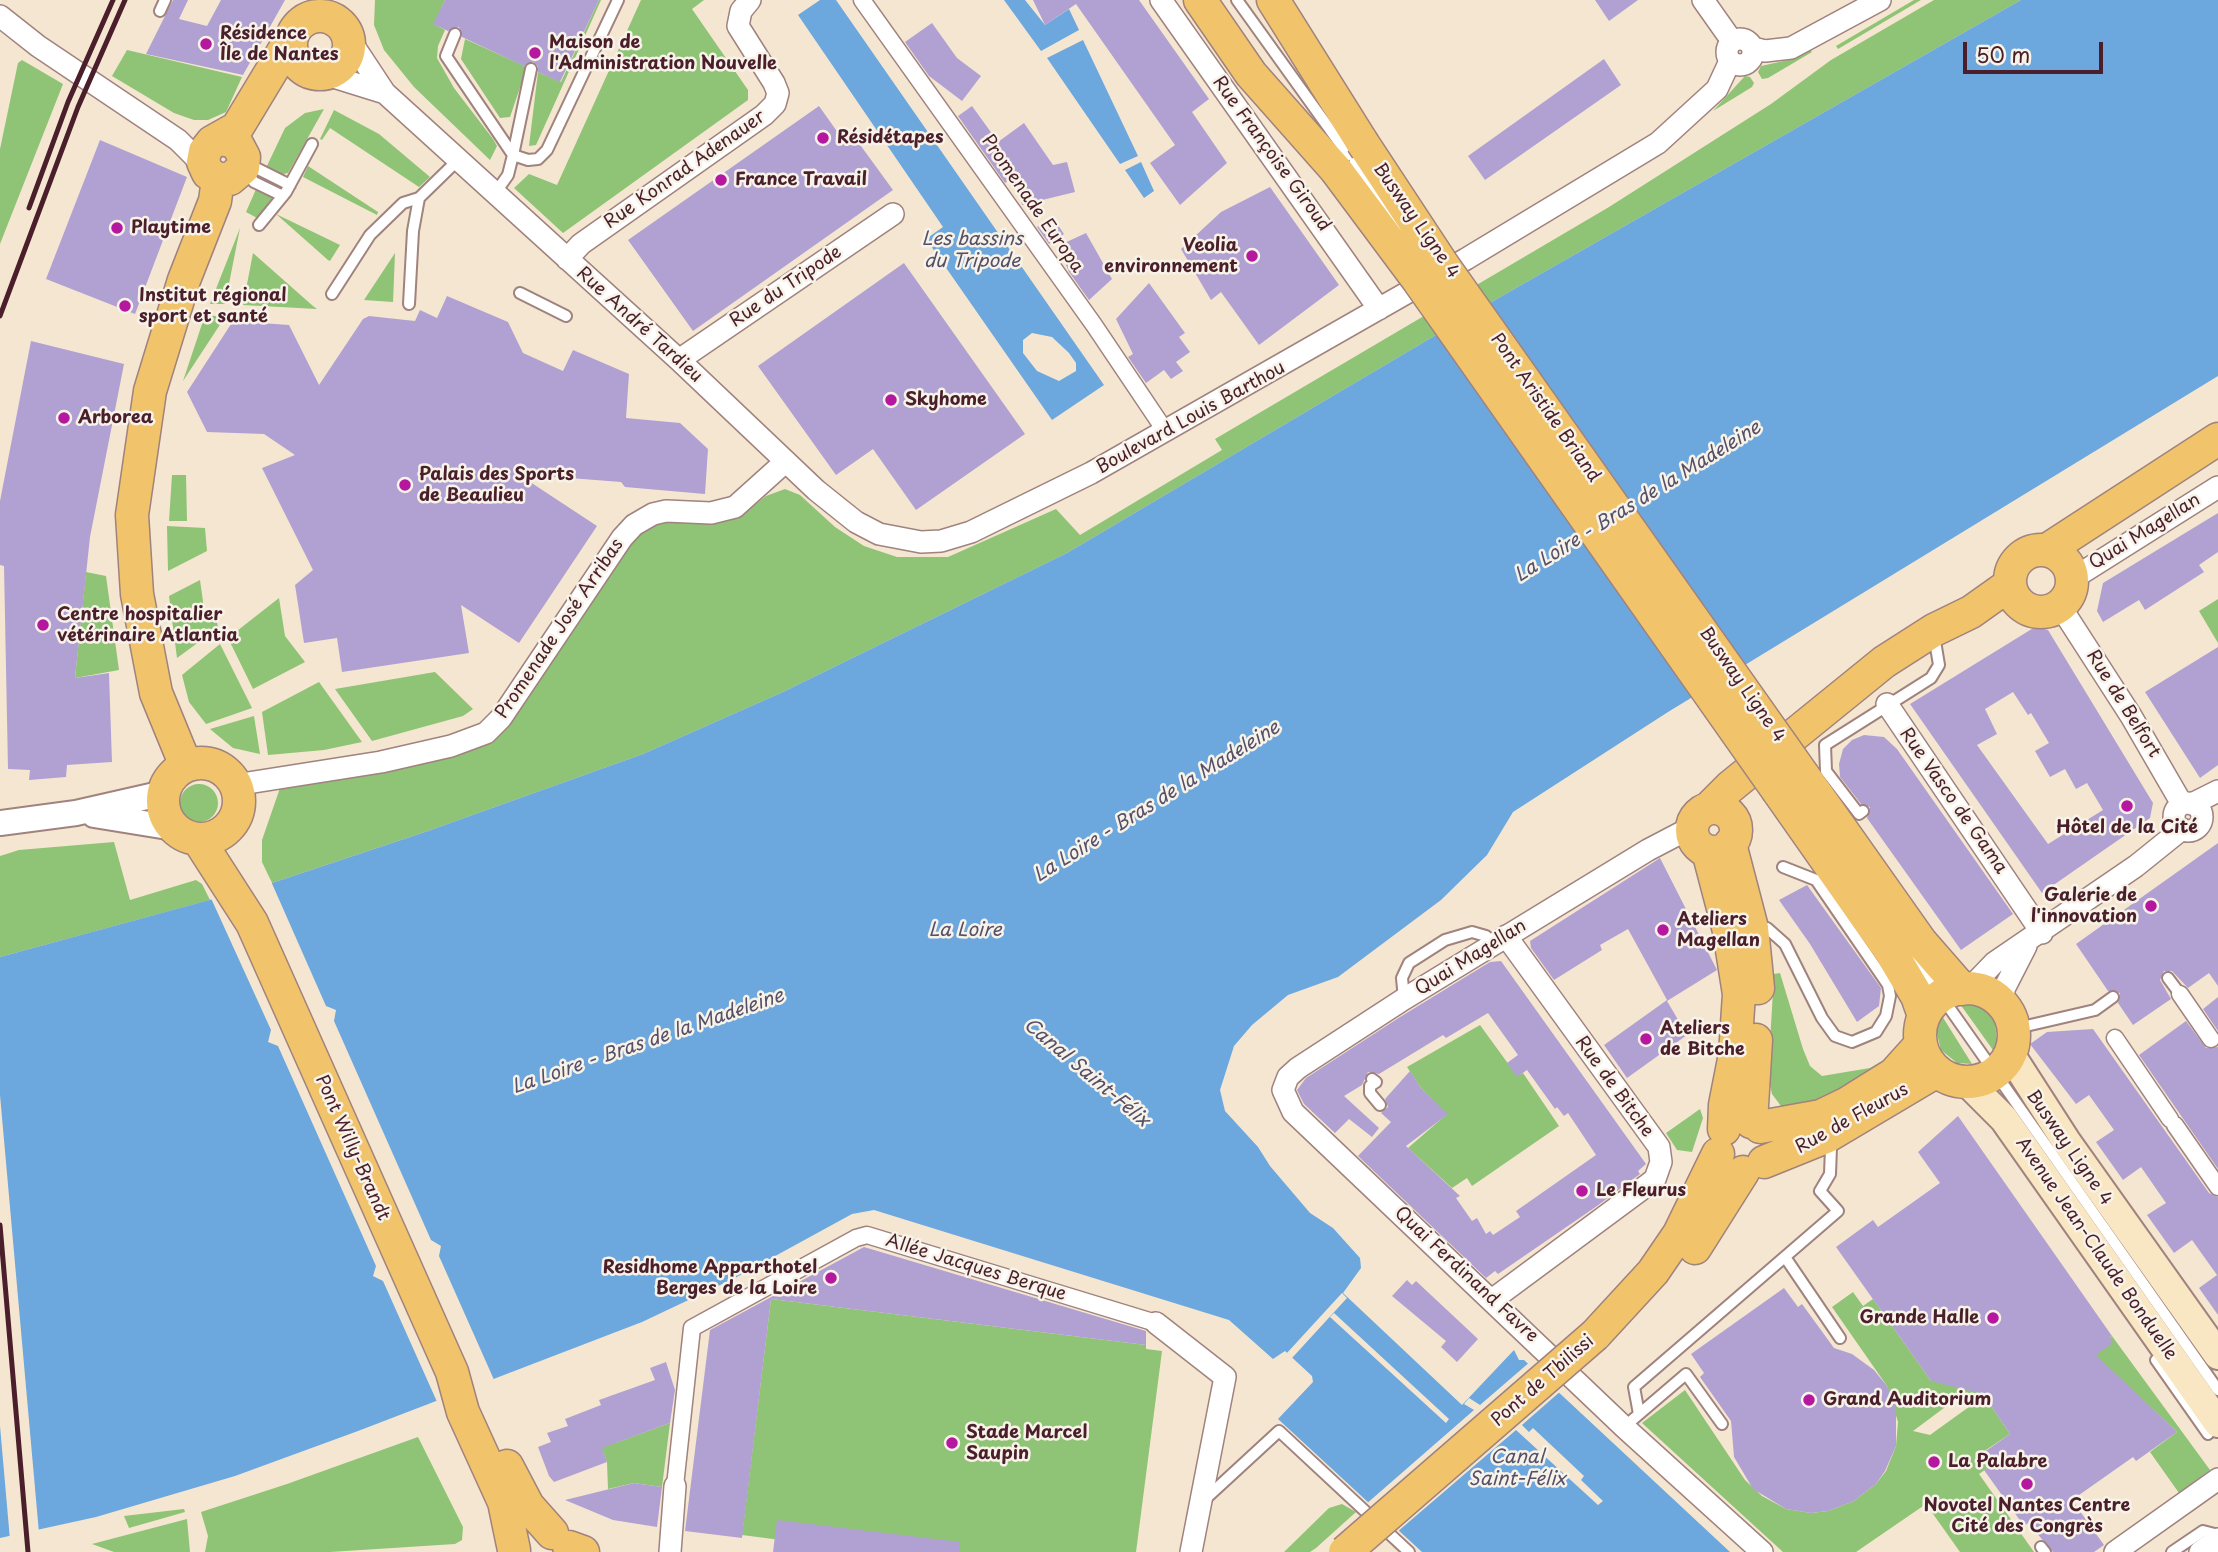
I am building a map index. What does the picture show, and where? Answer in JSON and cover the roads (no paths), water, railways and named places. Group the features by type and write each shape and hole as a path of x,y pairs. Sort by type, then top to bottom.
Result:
{"main road":[{"path":"1200,0 1251,74 1351,159"},
{"path":"1273,0 1351,159"},
{"path":"227,158 260,130 283,90 299,79 321,75 343,63 348,54 347,23 328,17 306,19"},
{"path":"306,19 294,60 301,68 321,75"},
{"path":"186,766 156,693 136,594 132,514 150,391 184,280 215,201 237,128 306,19"},
{"name":"Pont Aristide Briand","path":"1351,159 1418,280 1791,783"},
{"path":"2047,550 2218,439"},
{"path":"2035,550 2047,550 2066,562 2066,592 2042,612 2017,596 2011,571 2020,557 2035,550"},
{"path":"1754,1167 1727,1167 1738,1133 1741,930 1715,830 1766,759 1857,683 1934,630 1971,612 2017,596"},
{"path":"212,765 226,773 235,785 239,805 228,828 214,837 186,834 163,809 164,793 174,775 186,766 212,765"},
{"path":"1791,783 1917,996 1944,1007 1988,993 1997,1048 1951,1079 1937,1071 1927,1059 1944,1007 1921,942 1791,783"},
{"name":"Pont Willy-Brandt","path":"228,828 228,869"},
{"name":"Pont Willy-Brandt","path":"186,834 228,869 246,890 252,923 452,1372 518,1488 569,1546"},
{"name":"Rue de Fleurus","path":"1738,1133 1821,1116 1846,1104 1894,1074 1944,1007"},
{"name":"Avenue Jean-Claude Bonduelle","path":"1997,1048 2004,1119 2136,1306 2213,1429"},
{"name":"Avenue Jean-Claude Bonduelle","path":"1997,1048 2218,1355"},
{"name":"Rue de Fleurus","path":"1754,1167 1826,1137 1937,1071"},
{"path":"1604,1327 1674,1276 1769,1143 1738,1133"},
{"path":"1604,1327 1653,1272 1679,1234 1738,1133"},
{"name":"Pont de Tbilissi","path":"1345,1552 1604,1327"},
{"name":"Pont Willy-Brandt","path":"476,1412 504,1502 514,1551"},
{"path":"514,1551 530,1534 541,1531 569,1546"}],"street":[{"name":"Rue Konrad Adenauer","path":"567,259 581,244 764,115 775,103 778,93 774,83 738,26 741,10 750,0"},
{"name":"Promenade Europa","path":"862,0 1094,325 1166,432"},
{"name":"Rue Françoise Giroud","path":"1161,0 1380,309"},
{"path":"1703,0 1738,65 1746,64 1752,57 1753,48 1765,51 1791,48 1811,40 1880,0"},
{"path":"0,16 38,46 178,140 227,158"},
{"name":"Rue André Tardieu","path":"347,23 385,93 679,360 785,462 856,522 902,541"},
{"name":"Boulevard Louis Barthou","path":"902,541 931,542 971,532 1166,432 1466,259 1658,143 1717,89 1731,51"},
{"name":"Rue André Tardieu","path":"321,75 385,93"},
{"name":"Rue du Tripode","path":"679,360 893,214"},
{"name":"Promenade José Arribas","path":"235,785 343,770 451,746 486,733 501,718 622,538 634,525 653,514 711,513 735,507 785,462"},
{"name":"Quai Magellan","path":"2066,592 2218,487"},
{"name":"Rue de Belfort","path":"2066,592 2150,748 2195,815"},
{"name":"Rue Vasco de Gama","path":"1887,704 2035,937"},
{"path":"1944,1007 1994,963 2035,937 2195,815 2218,791"},
{"path":"0,823 76,813 164,793"},
{"path":"76,813 186,834"},
{"name":"Quai Magellan","path":"1293,1112 1283,1090 1287,1077 1342,1047 1404,999 1499,940 1715,830"},
{"path":"1997,1048 2009,977 2035,937"},
{"name":"Rue de Bitche","path":"1492,1300 1655,1179 1661,1162 1658,1147 1615,1099 1499,940"},
{"path":"2180,994 2215,1044"},
{"path":"2115,1038 2218,1187"},
{"name":"Quai Ferdinand Favre","path":"1293,1112 1492,1300 1632,1420 1762,1552"},
{"name":"Allée Jacques Berque","path":"670,1552 670,1491 692,1328 856,1238 867,1236 1156,1323 1225,1377 1191,1552"},
{"path":"2115,1552 2218,1479"},
{"path":"2200,1552 2218,1537"}],"lane":[{"path":"455,34 446,56 513,155 528,160 538,159 547,150 618,0"},
{"name":"Busway Ligne 4","path":"1237,0 1410,242"},
{"path":"496,192 508,175 531,69"},
{"path":"259,225 290,186 312,144"},
{"path":"227,158 290,186"},
{"path":"227,158 254,182 283,196"},
{"path":"332,294 370,235 403,203 419,198 458,160"},
{"path":"408,304 413,231 419,198"},
{"name":"Busway Ligne 4","path":"1426,265 1442,287"},
{"path":"520,293 566,316"},
{"path":"1863,811 1858,814 1826,771 1825,745 1931,678 1939,666 1934,630"},
{"path":"1741,930 1767,928 1785,944 1822,1018 1835,1036 1852,1042 1876,1032 1886,1016 1890,996 1888,985 1816,880 1783,867"},
{"name":"Busway Ligne 4","path":"1902,940 1944,1007 1997,1048 2218,1390"},
{"path":"2168,978 2180,994"},
{"path":"1997,1048 2095,1010 2113,997"},
{"path":"1372,1079 1376,1082 1370,1086 1370,1093 1380,1105"},
{"path":"1632,1420 1634,1387 1838,1211 1821,1191 1830,1174 1831,1147 1826,1137"},
{"path":"1785,1257 1840,1338"},
{"path":"1632,1420 1686,1374 1722,1424"},
{"path":"1200,1503 1279,1431 1409,1552"},
{"path":"2172,1552 2203,1531 2218,1537"}],"water":[{"name":"Les bassins du Tripode","path":"820,0 836,0 1104,385 1052,420 926,239 943,227 798,15","holes":["1032,333 1052,337 1076,363 1076,371 1059,381 1037,371 1023,353 1023,340"]},
{"path":"1004,0 1025,0 1045,25 1069,9 1079,30 1041,51"},
{"name":"La Loire","path":"2021,0 2218,0 2218,376 1668,712 1513,812 1487,855 1441,900 1338,977 1288,995 1252,1025 1234,1046 1220,1090 1225,1111 1258,1147 1270,1166 1310,1213 1333,1228 1360,1258 1361,1268 1343,1293 1462,1405 1514,1350 1519,1360 1524,1360 1730,1552 1422,1552 1278,1419 1313,1382 1312,1376 1285,1351 1273,1359 1229,1320 874,1210 852,1214 735,1278 642,1322 358,1431 235,1476 96,1517 0,1538 0,957 272,883 428,831 643,754 783,692 1067,553 1502,296","holes":["1334,1313 1449,1419 1446,1423 1330,1317"]},
{"path":"1083,40 1138,156 1120,164 1047,58"},
{"path":"1141,162 1154,191 1144,198 1125,170"}],"railway":[{"path":"29,208 68,102 113,0"},
{"path":"0,316 78,107 125,0"},
{"path":"0,1225 28,1552"}],"place":[{"name":"Résidence Île de Nantes","path":"206,44"},
{"name":"Maison de l'Administration Nouvelle","path":"535,53"},
{"name":"Résidétapes","path":"823,138"},
{"name":"France Travail","path":"721,180"},
{"name":"Playtime","path":"117,228"},
{"name":"Veolia environnement","path":"1252,256"},
{"name":"Institut régional sport et santé","path":"125,306"},
{"name":"Skyhome","path":"891,400"},
{"name":"Arborea","path":"64,418"},
{"name":"Palais des Sports de Beaulieu","path":"405,485"},
{"name":"Centre hospitalier vétérinaire Atlantia","path":"43,625"},
{"name":"Hôtel de la Cité","path":"2127,806"},
{"name":"Galerie de l'innovation","path":"2151,906"},
{"name":"Ateliers Magellan","path":"1663,930"},
{"name":"Ateliers de Bitche","path":"1646,1039"},
{"name":"Le Fleurus","path":"1582,1191"},
{"name":"Residhome Apparthotel Berges de la Loire","path":"831,1278"},
{"name":"Grande Halle","path":"1993,1318"},
{"name":"Grand Auditorium","path":"1809,1400"},
{"name":"Stade Marcel Saupin","path":"952,1443"},
{"name":"La Palabre","path":"1934,1462"},
{"name":"Novotel Nantes Centre Cité des Congrès","path":"2027,1484"}],"water label":[{"name":"La Loire - Bras de la Madeleine","path":"1638,502"},
{"name":"La Loire - Bras de la Madeleine","path":"1157,802"},
{"name":"La Loire - Bras de la Madeleine","path":"648,1042"},
{"name":"Canal Saint-Félix","path":"1086,1073"},
{"name":"Canal Saint-Félix","path":"1517,1469"}]}
